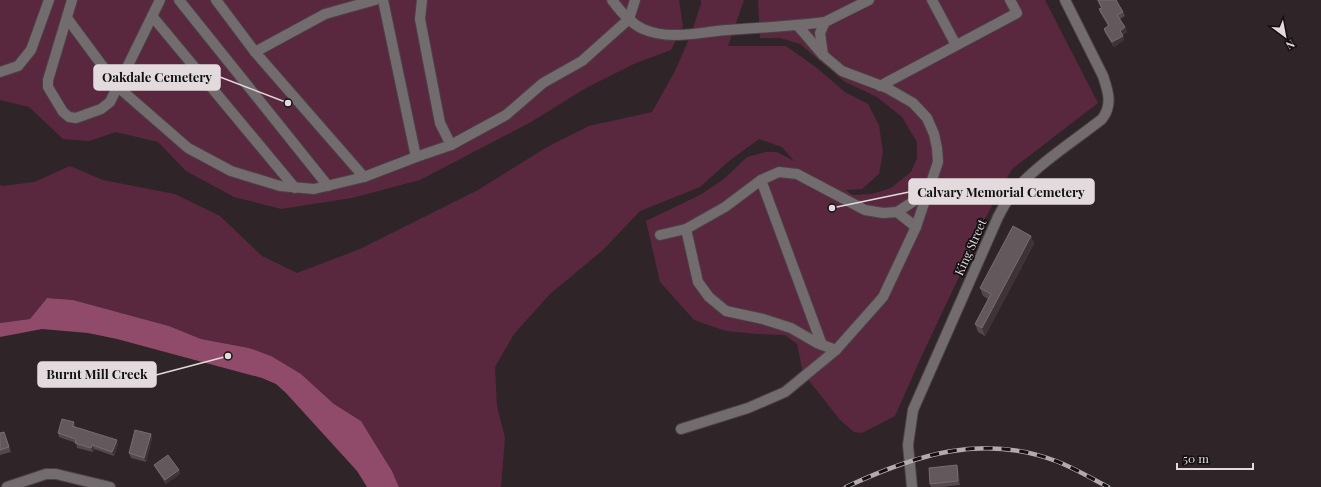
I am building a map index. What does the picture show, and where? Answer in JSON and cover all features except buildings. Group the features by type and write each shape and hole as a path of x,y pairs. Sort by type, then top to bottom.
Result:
{"street":[{"path":"0,72 18,66 31,50 49,0"},
{"path":"72,0 48,80 48,87 63,112 69,117 76,118 102,109 110,102 160,0"},
{"path":"179,0 328,186"},
{"path":"216,0 255,52 364,177"},
{"path":"255,52 325,14 375,0"},
{"path":"383,0 416,157"},
{"path":"422,0 420,19 440,123 451,145"},
{"path":"612,0 623,15 643,29 666,35 696,35 719,31 798,26 825,22 869,0"},
{"path":"67,18 118,87 188,148 231,171 280,186 314,189 364,177 451,145 506,115 543,83 582,61 629,19 635,0"},
{"path":"932,0 956,45"},
{"path":"880,86 1017,13 1010,0"},
{"name":"King Street","path":"912,487 908,445 913,410 998,217 1016,189 1036,170 1102,118 1107,112 1109,99 1107,87 1094,57 1065,0"},
{"path":"152,16 295,188"},
{"path":"823,55 820,33 825,22"},
{"path":"681,429 748,408 785,392 836,350 882,297 916,227 938,162 934,134 927,118 913,103 880,86 842,71 823,55 798,26"},
{"path":"660,235 686,228 725,207 761,180 779,172 797,174 865,210 882,213 897,212 928,192"},
{"path":"761,180 822,345"},
{"path":"897,212 916,227"},
{"path":"686,228 698,282 709,297 726,311 763,318 792,328 822,345 836,350"},
{"path":"7,487 46,474 56,474 110,487"}],"shaded area":[{"path":"0,0 679,0 683,26 671,50 636,63 586,88 531,122 420,180 352,198 281,209 234,197 186,171 158,142 116,132 89,141 63,139 29,107 0,100"},
{"path":"701,0 744,0 728,46 786,46 817,68 845,92 868,104 879,125 883,152 879,174 862,189 845,190 853,195 872,194 891,188 911,172 917,158 917,142 902,117 877,97 845,82 800,44 780,38 760,38 758,0 1045,0 1098,103 1012,169 982,224 895,416 862,433 854,432 840,420 803,373 797,344 785,335 726,331 694,320 660,282 646,221 700,195 725,178 747,157 766,152 777,152 794,161 782,147 759,139 729,161 700,187 640,211 603,250 550,294 514,334 495,367 497,406 505,438 501,487 399,487 392,471 361,421 334,404 301,374 249,348 201,339 169,326 73,300 47,298 30,319 0,323 0,185 34,182 70,166 103,180 175,194 220,216 262,256 297,273 360,249 478,190 547,147 589,126 652,112 675,71 689,39"},
{"path":"47,298 73,300 169,326 201,339 249,348 271,356 301,374 334,404 361,421 392,471 399,487 367,487 357,471 286,393 276,384 262,378 117,339 88,333 42,329 0,337 0,323 30,319"}],"railway":[{"path":"846,487 923,457 975,448 1002,449 1029,453 1063,464 1108,487"}],"place":[{"name":"Oakdale Cemetery","path":"288,103"},
{"name":"Calvary Memorial Cemetery","path":"832,208"},
{"name":"Burnt Mill Creek","path":"228,356"}]}
